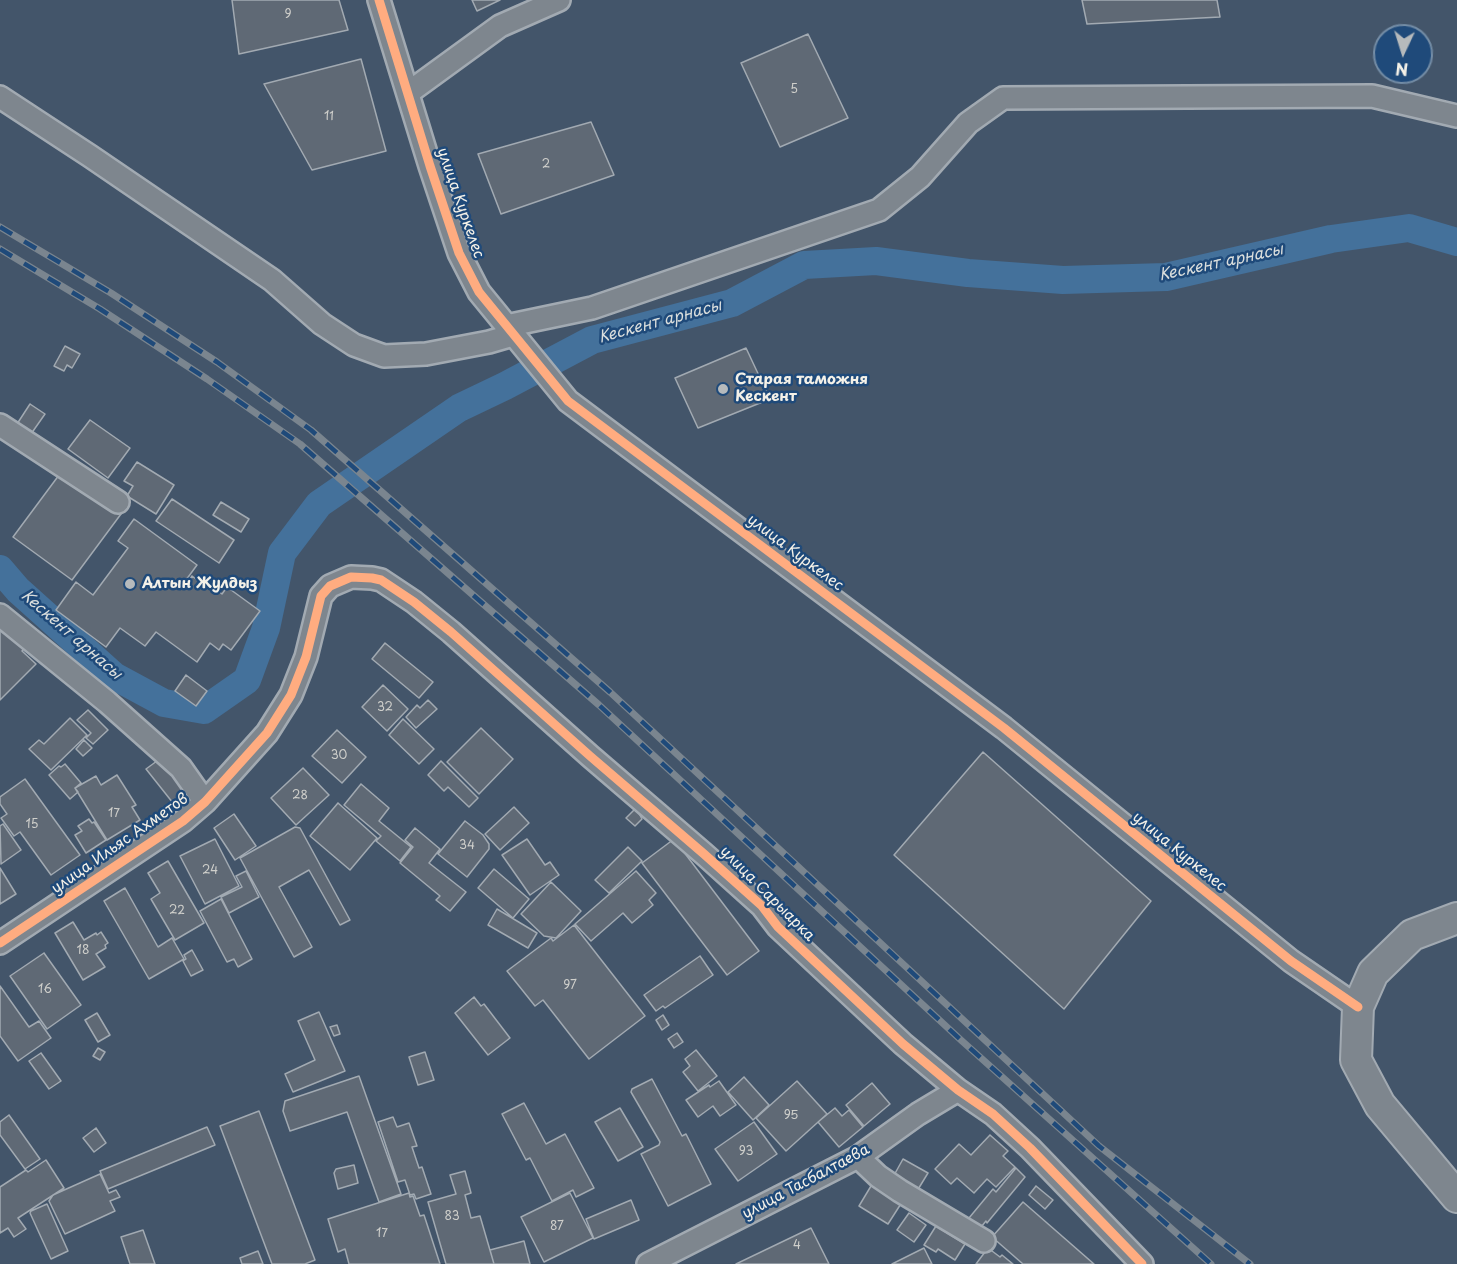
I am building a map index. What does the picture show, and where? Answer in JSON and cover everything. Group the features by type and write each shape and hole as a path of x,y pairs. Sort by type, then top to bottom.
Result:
{"main road":[{"path":"1457,918 1412,935 1373,973 1358,1007 1356,1060 1380,1105 1457,1197"}],"street":[{"name":"улица Куркелес","path":"380,0 459,253 479,292 568,401 1004,728 1291,961 1358,1007"},
{"path":"408,93 500,26 560,0"},
{"path":"0,97 264,274 322,324 354,345 384,356 426,354 489,342 509,331 591,308 879,210 920,177 968,123 1003,98 1372,96 1457,116"},
{"path":"0,425 118,502"},
{"name":"улица Ильяс Ахметов","path":"0,943 183,821 205,802 267,732 291,695 306,657 321,596 330,586 351,577"},
{"name":"улица Сарыарка","path":"351,577 381,580 414,602 450,632 713,861 762,906 778,927 903,1044 958,1090 993,1114 1030,1148 1142,1264"},
{"path":"0,615 107,702 181,768 205,802"},
{"name":"улица Тасбалтаева","path":"648,1264 858,1157 918,1114 958,1090"},
{"path":"858,1157 886,1181 984,1241"}],"building":[{"path":"232,0 339,0 348,30 239,54"},
{"path":"472,0 500,0 477,11"},
{"path":"1082,0 1217,0 1220,17 1087,24"},
{"path":"808,34 848,118 780,147 741,63"},
{"path":"361,59 386,151 312,170 264,84"},
{"path":"591,122 614,175 501,214 478,154"},
{"path":"65,346 80,354 72,368 67,365 64,371 54,366"},
{"name":"Старая таможня Кескент","path":"746,348 770,399 698,428 675,378"},
{"path":"30,404 45,414 31,434 17,424"},
{"path":"90,420 130,448 108,478 68,449"},
{"path":"137,462 174,485 156,514 127,496 133,486 124,481"},
{"path":"62,471 121,514 72,580 13,537"},
{"path":"172,499 234,540 219,563 156,521"},
{"path":"221,502 249,519 241,532 213,515"},
{"path":"134,519 197,565 186,580 189,581 192,576 209,589 212,586 222,594 227,587 260,611 231,650 223,644 219,650 210,643 197,662 156,632 145,646 120,628 106,647 56,610 76,582 93,595 128,548 118,541"},
{"path":"0,620 26,646 22,651 36,664 0,700"},
{"path":"385,643 433,682 419,698 372,659"},
{"path":"186,675 207,691 196,706 175,691"},
{"path":"383,685 408,709 387,731 362,707"},
{"path":"428,700 437,709 416,728 406,717 417,705 420,708"},
{"path":"88,710 108,730 93,744 86,738 91,733 77,720"},
{"path":"70,718 87,735 51,770 29,749 39,740 44,744"},
{"path":"403,719 434,749 419,764 389,735"},
{"path":"481,728 513,759 479,794 447,762"},
{"path":"337,730 366,757 342,783 312,756"},
{"path":"84,740 92,748 83,756 76,749"},
{"path":"983,752 1151,901 1064,1009 894,855"},
{"path":"161,758 188,792 173,803 146,769"},
{"path":"441,761 478,798 469,807 448,787 444,791 428,775"},
{"path":"65,764 81,783 75,788 78,792 70,799 49,775"},
{"path":"303,768 329,795 296,825 271,798"},
{"path":"117,775 136,805 132,807 140,820 107,840 75,788 96,776 101,785"},
{"path":"25,779 80,855 51,875 20,832 14,836 1,818 7,814 0,804 0,797"},
{"path":"361,784 389,808 379,821 411,847 400,861 376,841 381,836 344,805"},
{"path":"338,803 377,838 350,870 310,836"},
{"path":"514,807 529,823 500,850 485,834"},
{"path":"636,808 642,819 635,826 626,818"},
{"path":"234,814 256,846 235,860 214,828"},
{"path":"89,819 92,823 94,822 106,840 86,853 75,835 82,831 78,826"},
{"path":"465,821 483,835 489,844 489,849 467,877 438,854"},
{"path":"3,824 21,850 1,864 0,826"},
{"path":"295,827 300,828 350,920 340,925 309,870 279,887 312,947 294,957 240,858"},
{"path":"415,828 440,849 429,863 466,892 450,911 436,900 440,896 400,863 413,847 405,840"},
{"path":"215,839 239,886 205,904 180,856"},
{"path":"527,839 545,865 550,862 559,875 530,895 502,855"},
{"path":"674,839 759,951 727,975 642,863"},
{"path":"628,847 642,861 609,893 595,880"},
{"path":"168,861 204,923 175,940 151,899 160,893 148,873"},
{"path":"0,868 16,894 0,904"},
{"path":"494,869 529,899 513,918 478,888"},
{"path":"246,871 259,897 229,913 221,897 242,887 236,876"},
{"path":"636,871 656,893 649,900 653,905 632,923 623,913 591,941 575,924"},
{"path":"551,882 581,911 556,938 544,936 521,914"},
{"path":"125,888 158,947 172,938 184,959 149,979 104,901"},
{"path":"221,899 252,959 238,967 234,959 227,962 200,911"},
{"path":"497,909 537,933 528,948 488,925"},
{"path":"73,922 84,940 101,932 108,943 105,945 106,948 96,954 105,967 83,980 55,933"},
{"path":"574,925 645,1016 589,1059 543,1000 535,1006 507,971 551,938 553,941"},
{"path":"192,950 203,970 191,976 183,961 186,959 184,955"},
{"path":"44,953 81,1005 47,1029 10,976"},
{"path":"700,956 713,975 665,1008 663,1006 656,1011 644,995"},
{"path":"0,986 29,1027 39,1021 51,1038 18,1061 0,1036"},
{"path":"474,997 481,1006 484,1004 510,1038 488,1055 455,1013"},
{"path":"319,1012 345,1071 293,1092 285,1074 315,1060 298,1021"},
{"path":"97,1013 110,1035 98,1042 85,1020"},
{"path":"663,1015 669,1025 662,1030 656,1020"},
{"path":"337,1025 340,1034 334,1036 330,1027"},
{"path":"677,1033 683,1042 674,1048 668,1039"},
{"path":"98,1048 105,1052 100,1060 93,1056"},
{"path":"696,1050 717,1076 698,1091 683,1072 690,1066 685,1059"},
{"path":"425,1052 434,1080 418,1085 409,1057"},
{"path":"41,1053 61,1081 49,1089 29,1061"},
{"path":"359,1076 401,1194 379,1202 347,1112 290,1131 283,1111 285,1101"},
{"path":"744,1077 769,1105 753,1120 728,1092"},
{"path":"652,1079 682,1136 686,1134 711,1184 668,1206 641,1154 659,1145 660,1142 631,1092 632,1089"},
{"path":"719,1081 736,1105 720,1116 713,1106 698,1117 686,1100"},
{"path":"797,1081 827,1114 786,1151 756,1118"},
{"path":"872,1083 890,1104 864,1126 846,1105"},
{"path":"524,1103 546,1144 565,1134 594,1188 576,1197 573,1190 552,1201 530,1158 526,1160 502,1114"},
{"path":"620,1108 643,1147 618,1161 595,1122"},
{"path":"835,1108 842,1116 849,1110 863,1127 839,1147 818,1122"},
{"path":"259,1111 315,1260 305,1264 272,1264 220,1126"},
{"path":"9,1115 40,1159 25,1169 0,1135 0,1122"},
{"path":"393,1117 397,1127 409,1123 417,1146 412,1147 431,1194 416,1199 414,1194 410,1195 405,1180 398,1182 378,1122"},
{"path":"754,1122 777,1154 738,1181 715,1149"},
{"path":"207,1127 215,1145 108,1189 100,1171"},
{"path":"96,1128 106,1143 94,1152 83,1138"},
{"path":"990,1135 1008,1151 1003,1156 1015,1167 996,1187 987,1179 974,1193 957,1178 951,1184 935,1169 959,1144 971,1155"},
{"path":"903,1159 928,1173 917,1191 893,1177"},
{"path":"46,1160 64,1188 18,1218 26,1229 14,1237 8,1228 0,1233 0,1187"},
{"path":"354,1165 358,1183 338,1189 334,1173 336,1169"},
{"path":"1016,1168 1025,1177 987,1223 986,1221 981,1227 969,1218 993,1189 996,1192"},
{"path":"465,1171 471,1193 465,1195 471,1218 480,1216 494,1264 446,1264 428,1202 456,1194 450,1175"},
{"path":"100,1174 109,1193 116,1190 120,1197 110,1201 115,1211 65,1234 49,1201 53,1195"},
{"path":"874,1181 904,1199 888,1224 859,1206"},
{"path":"1036,1186 1053,1200 1045,1209 1029,1195"},
{"path":"409,1193 410,1197 413,1196 420,1216 424,1215 440,1264 349,1264 345,1249 338,1252 328,1219"},
{"path":"570,1193 593,1238 544,1262 521,1217"},
{"path":"631,1200 639,1220 594,1239 586,1219"},
{"path":"1023,1202 1094,1264 1023,1264 992,1237"},
{"path":"47,1204 68,1251 51,1259 30,1213"},
{"path":"909,1213 926,1225 914,1242 897,1230"},
{"path":"936,1226 965,1244 955,1260 938,1249 936,1252 924,1245"},
{"path":"811,1228 829,1264 736,1264"},
{"path":"143,1230 155,1264 130,1264 121,1237"},
{"path":"524,1241 530,1264 494,1264 490,1250"},
{"path":"924,1248 932,1264 892,1264"},
{"path":"988,1248 1000,1257 1002,1255 1013,1264 976,1264"},
{"path":"258,1251 263,1264 242,1264 240,1258"}],"waterway":[{"name":"Кескент арнасы","path":"0,569 18,590 114,676 164,703 204,710 247,680 266,628 282,553 319,504 459,408 592,340 732,303 804,265 876,261 968,273 1063,280 1166,277 1331,239 1409,228 1457,242"}],"railway":[{"path":"0,227 111,293 217,362 311,430 610,692 1099,1146 1250,1264"},
{"path":"0,249 100,309 207,379 300,444 599,705 962,1041 1211,1264"}],"cycle path":[{"path":"379,0 459,253 479,292 568,401 1004,728 1291,961 1358,1007"},
{"path":"0,943 183,821 205,802 267,733 291,695 306,657 321,596 330,586 351,577 381,580 414,602 451,632 762,906 778,927 903,1044 958,1090 993,1114 1030,1148 1142,1264"}],"place":[{"name":"Старая таможня Кескент","path":"723,389"},
{"name":"Алтын Жулдыз","path":"130,584"}]}
